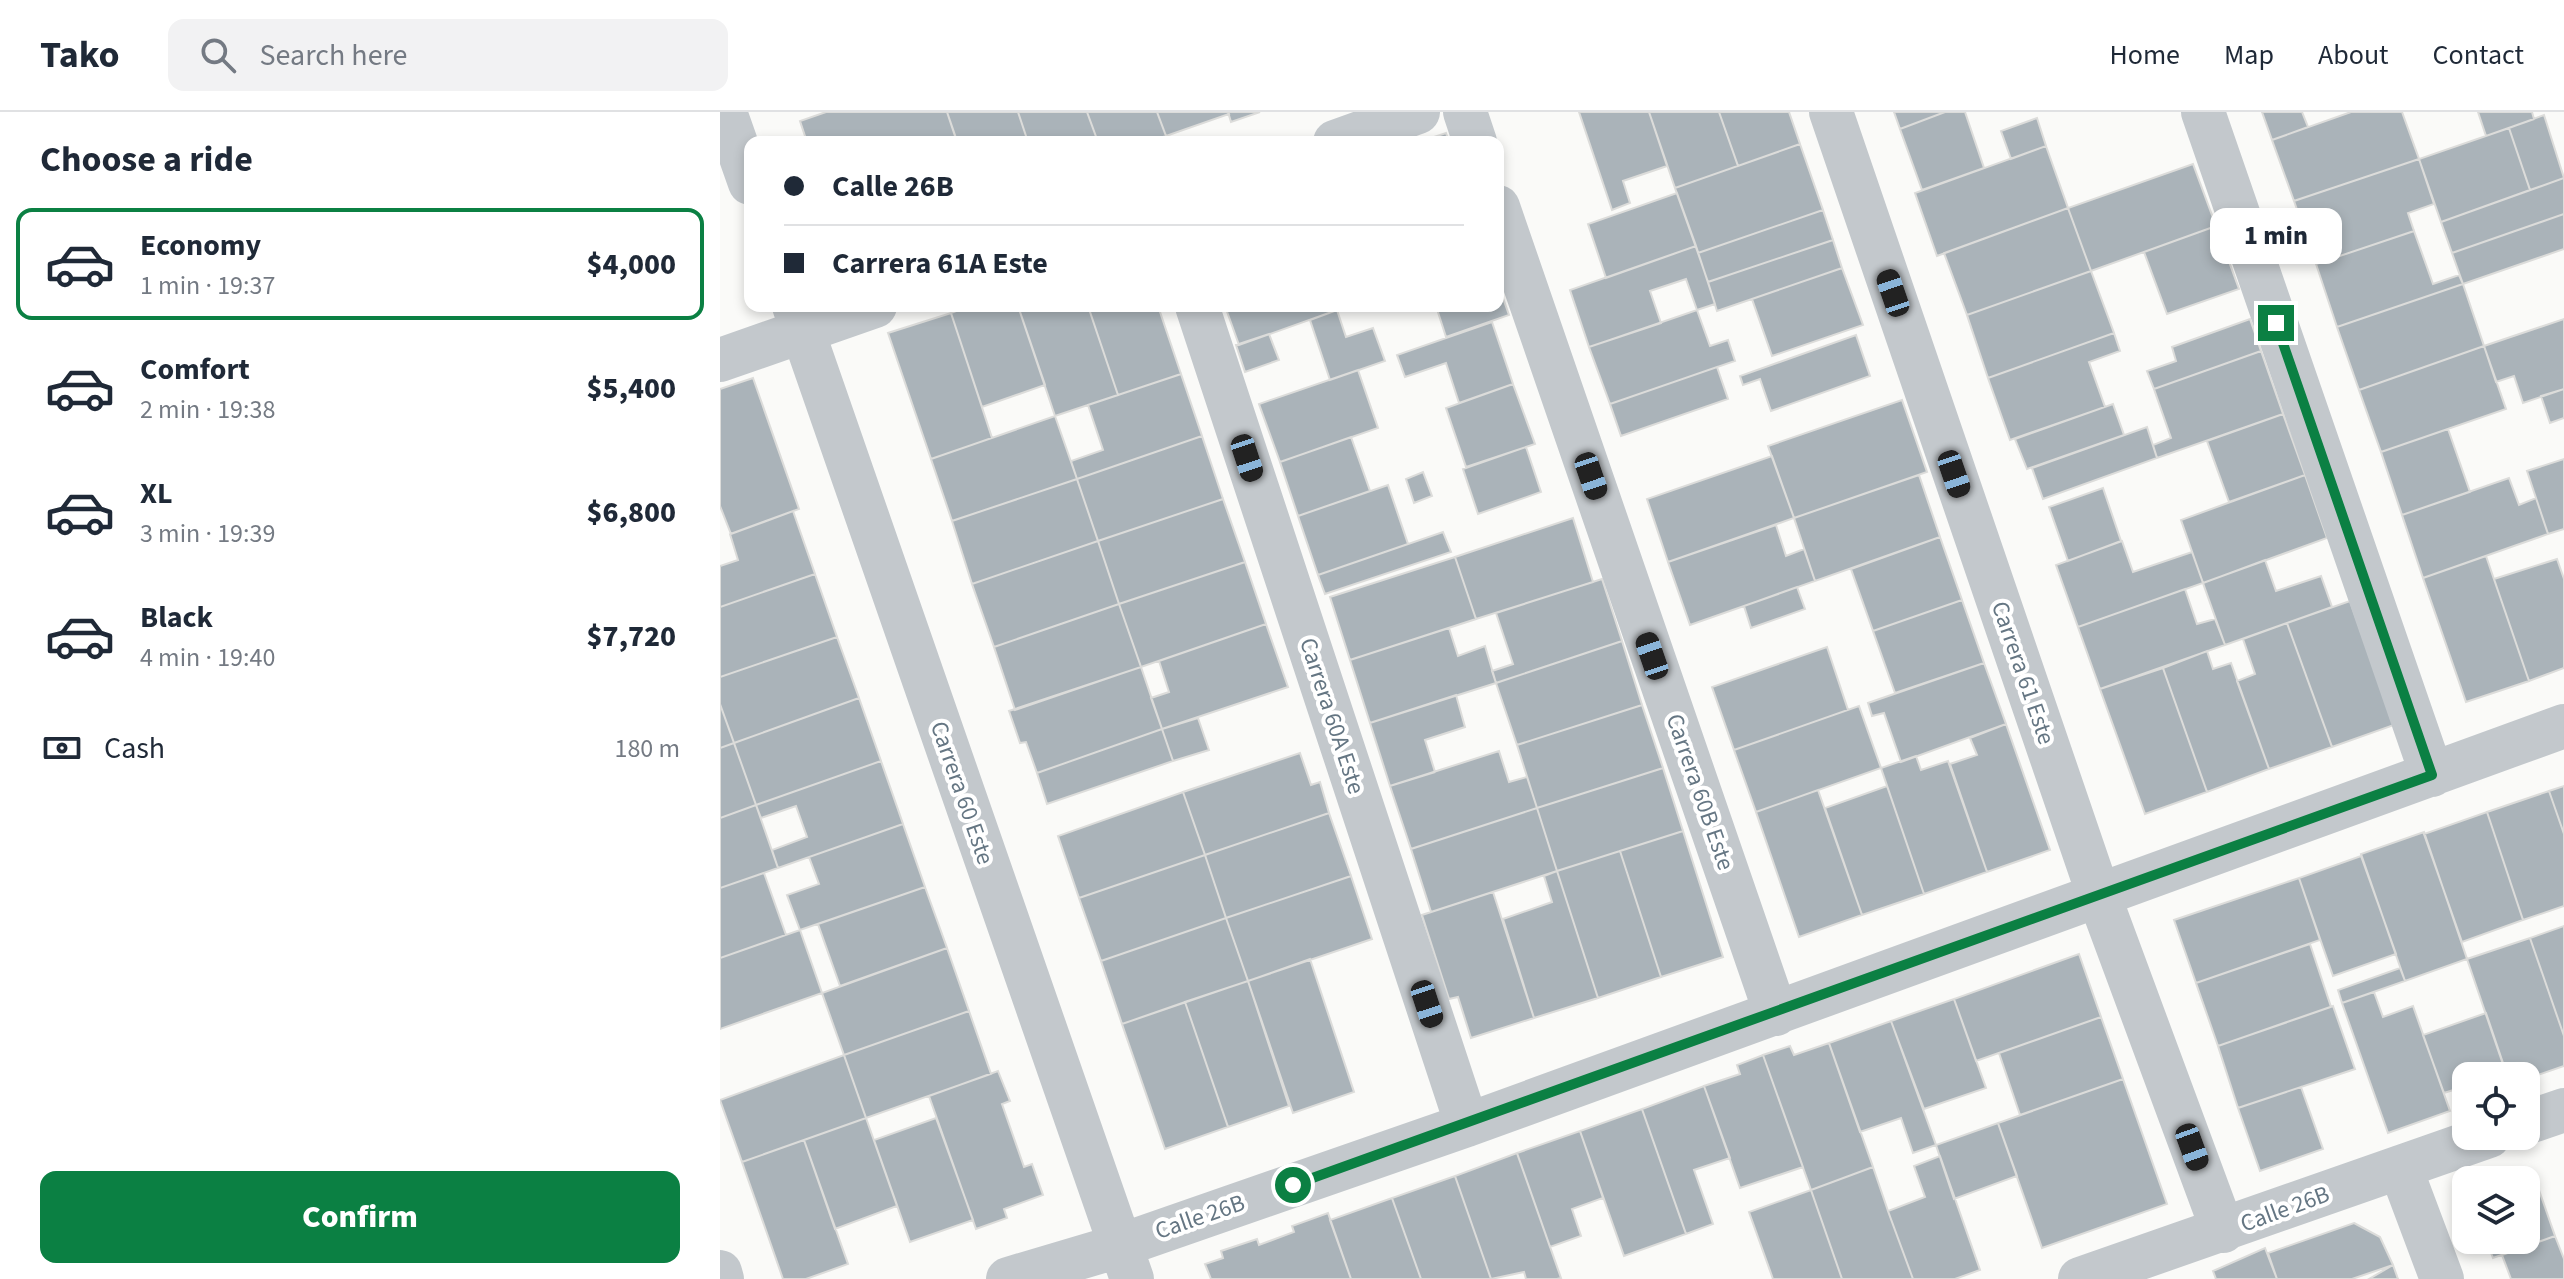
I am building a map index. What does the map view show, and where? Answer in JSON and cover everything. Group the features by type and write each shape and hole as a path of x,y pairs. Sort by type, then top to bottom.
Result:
{"street":[{"path":"725,112 744,166"},
{"path":"1352,136 1418,112"},
{"path":"1465,112 1473,136"},
{"name":"Carrera 61 Este","path":"1831,112 2099,896 2223,1231"},
{"path":"2203,112 2432,775"},
{"name":"Carrera 60B Este","path":"1504,224 1776,1014"},
{"path":"720,360 798,319 839,312"},
{"name":"Carrera 60A Este","path":"1199,312 1467,1125"},
{"name":"Carrera 60 Este","path":"798,319 1126,1262"},
{"name":"Calle 26B","path":"1008,1279 1126,1262 1467,1125 2564,726"},
{"path":"2540,1118 2564,1110"},
{"name":"Calle 26B","path":"2080,1279 2452,1149"},
{"path":"2400,1167 2442,1279"},
{"path":"720,1272 722,1279"}],"building":[{"path":"826,112 947,112 955,136 805,136 800,121"},
{"path":"947,112 1018,112 1026,136 955,136"},
{"path":"1018,112 1087,112 1096,136 1026,136"},
{"path":"1087,112 1157,112 1166,136 1096,136"},
{"path":"1157,112 1228,112 1229,114 1166,136"},
{"path":"1228,112 1260,112 1231,122"},
{"path":"1579,112 1649,112 1667,166 1623,181 1630,203 1612,210"},
{"path":"1649,112 1719,112 1738,166 1675,188"},
{"path":"1719,112 1789,112 1800,144 1738,166"},
{"path":"1894,112 1945,112 1900,129"},
{"path":"1945,112 1965,112 1984,168 1922,190 1900,129"},
{"path":"2262,112 2302,112 2308,127 2272,140"},
{"path":"2351,112 2402,112 2419,159 2294,201 2272,140"},
{"path":"2478,112 2532,112 2534,119 2486,136"},
{"path":"2544,115 2564,178 2530,190 2509,128"},
{"path":"2037,118 2046,146 2011,159 2001,131"},
{"path":"2509,128 2530,190 2441,222 2419,159"},
{"path":"1800,144 1823,210 1698,253 1675,188"},
{"path":"2046,146 2068,208 1937,256 1915,193"},
{"path":"2419,159 2434,204 2408,213 2414,231 2316,264 2294,201"},
{"path":"2193,164 2216,226 2091,271 2068,208"},
{"path":"2564,178 2564,214 2452,253 2441,222"},
{"path":"1677,193 1696,246 1606,278 1588,224"},
{"path":"2068,208 2091,271 1967,315 1944,253"},
{"path":"1823,210 1833,240 1708,282 1698,253"},
{"path":"2564,214 2564,249 2463,284 2452,253"},
{"path":"2216,226 2239,289 2167,314 2144,252"},
{"path":"2414,231 2433,284 2459,275 2463,284 2337,327 2316,264"},
{"path":"1833,240 1842,268 1717,311 1708,282"},
{"path":"1696,246 1715,304 1697,310 1686,279 1650,291 1661,323 1589,347 1570,290"},
{"path":"1842,268 1863,325 1772,356 1752,299"},
{"path":"2091,271 2114,333 1988,378 1967,315"},
{"path":"2463,284 2484,346 2359,390 2337,327"},
{"path":"1504,301 1509,315 1446,337 1438,312 1504,312"},
{"path":"1697,310 1710,346 1728,340 1735,361 1610,404 1589,347"},
{"path":"1020,312 1045,385 982,407 951,313"},
{"path":"1020,312 1090,312 1118,395 1055,416"},
{"path":"1090,312 1160,312 1181,374 1118,395"},
{"path":"1227,312 1332,312 1239,345"},
{"path":"1338,312 1346,337 1373,328 1385,361 1330,380 1310,320"},
{"path":"951,313 992,438 931,459 888,333"},
{"path":"2250,319 2261,351 2154,389 2147,371 2176,361 2172,347"},
{"path":"2564,319 2564,389 2523,403 2514,376 2496,382 2484,346"},
{"path":"1492,322 1513,384 1459,403 1446,363 1405,377 1397,355"},
{"path":"2114,333 2120,351 2089,362 2105,407 2010,440 1988,378"},
{"path":"1269,334 1279,360 1245,372 1236,345"},
{"path":"1856,335 1870,376 1771,411 1760,379 1743,385 1740,376"},
{"path":"2484,346 2506,409 2381,452 2359,390"},
{"path":"2261,351 2283,414 2157,458 2153,445 2171,438 2154,389"},
{"path":"1717,367 1728,399 1621,436 1610,404"},
{"path":"1358,370 1378,428 1280,462 1259,404"},
{"path":"1181,374 1202,436 1077,479 1071,461 1103,450 1088,405"},
{"path":"753,378 799,509 731,534 720,506 720,389"},
{"path":"1513,384 1535,444 1466,467 1446,408"},
{"path":"2564,389 2564,418 2550,423 2541,396"},
{"path":"1902,400 1927,472 1794,518 1768,446"},
{"path":"2113,404 2124,435 2027,469 2015,439"},
{"path":"2283,414 2305,475 2229,502 2207,441"},
{"path":"1055,416 1077,479 952,521 931,459"},
{"path":"2147,427 2157,458 2043,499 2032,468"},
{"path":"2448,429 2470,492 2402,515 2381,452"},
{"path":"1202,436 1223,499 1098,541 1077,479"},
{"path":"1351,437 1370,491 1298,516 1280,462"},
{"path":"1526,447 1541,492 1478,514 1463,469"},
{"path":"1772,456 1794,518 1668,562 1647,499"},
{"path":"2564,459 2564,529 2548,534 2527,471"},
{"path":"1423,472 1432,496 1414,503 1406,479"},
{"path":"1919,475 1940,537 1815,581 1794,518"},
{"path":"2305,475 2327,538 2203,583 2181,520"},
{"path":"2509,478 2519,505 2536,498 2548,534 2423,578 2402,515"},
{"path":"1077,479 1098,541 972,584 952,521"},
{"path":"1388,485 1408,544 1318,575 1298,516"},
{"path":"2103,488 2121,541 2068,561 2049,507"},
{"path":"1223,499 1245,562 1119,604 1098,541"},
{"path":"793,511 815,574 720,607 720,566 738,560 730,534"},
{"path":"1573,518 1593,582 1476,619 1455,557"},
{"path":"1776,525 1786,556 1804,549 1815,581 1690,625 1668,562"},
{"path":"1443,532 1451,552 1325,594 1318,575"},
{"path":"1940,537 1962,600 1873,631 1851,569"},
{"path":"1098,541 1119,604 994,647 972,584"},
{"path":"2122,541 2133,572 2192,552 2203,583 2078,627 2056,565"},
{"path":"2486,556 2529,681 2466,702 2423,578"},
{"path":"1455,557 1476,619 1350,660 1330,597"},
{"path":"2557,559 2564,579 2564,668 2529,681 2494,579"},
{"path":"2265,560 2276,591 2321,576 2332,607 2225,645 2203,583"},
{"path":"1245,562 1266,624 1141,667 1119,604"},
{"path":"815,574 837,637 720,677 720,607"},
{"path":"1602,579 1622,641 1496,683 1492,671 1513,664 1496,613"},
{"path":"1797,587 1805,609 1751,628 1744,606"},
{"path":"2185,589 2197,624 2215,619 2225,645 2100,689 2078,627"},
{"path":"1962,600 1984,663 1895,693 1873,631"},
{"path":"2350,601 2394,725 2332,747 2287,623"},
{"path":"1119,604 1141,667 1015,710 994,647"},
{"path":"2287,623 2332,747 2269,769 2237,681 2255,674 2243,639"},
{"path":"1266,624 1288,687 1162,729 1151,698 1169,692 1159,661"},
{"path":"1449,628 1458,656 1485,646 1496,683 1370,723 1350,660"},
{"path":"837,637 859,698 734,743 720,704 720,677"},
{"path":"1622,641 1642,705 1517,745 1496,683"},
{"path":"1827,647 1848,710 1734,750 1712,687"},
{"path":"2207,651 2213,669 2231,663 2269,769 2207,792 2163,668"},
{"path":"1984,663 2006,724 1901,762 1884,713 1872,716 1868,703"},
{"path":"1141,667 1162,729 1037,773 1026,742 1020,743 1009,711"},
{"path":"2163,668 2207,792 2145,814 2100,689"},
{"path":"1456,695 1465,727 1425,740 1435,772 1390,786 1370,723"},
{"path":"859,698 881,761 756,805 734,743"},
{"path":"720,704 734,743 720,748"},
{"path":"1642,705 1663,768 1537,808 1517,745"},
{"path":"1859,706 1881,768 1756,812 1734,750"},
{"path":"1198,718 1209,750 1173,761 1162,729"},
{"path":"2006,724 2050,850 1987,872 1950,764 1977,755 1970,738"},
{"path":"1162,729 1173,761 1047,804 1037,773"},
{"path":"734,743 756,805 720,818 720,748"},
{"path":"1499,751 1509,782 1527,777 1537,808 1411,849 1390,786"},
{"path":"1300,753 1311,785 1320,782 1329,813 1205,855 1183,792"},
{"path":"1916,756 1921,770 1948,761 1987,872 1924,894 1881,768"},
{"path":"881,761 903,824 778,868 772,850 807,837 796,806 761,818 756,805"},
{"path":"1663,768 1683,831 1557,871 1537,808"},
{"path":"1887,786 1924,894 1862,915 1825,808"},
{"path":"2564,786 2564,834 2549,791"},
{"path":"1818,790 1862,915 1799,937 1756,812"},
{"path":"2549,791 2564,834 2564,906 2523,920 2487,812"},
{"path":"1183,792 1205,855 1079,898 1058,836"},
{"path":"756,805 778,868 720,888 720,818"},
{"path":"1537,808 1557,871 1431,912 1411,849"},
{"path":"2487,812 2523,920 2462,942 2424,834"},
{"path":"1329,813 1351,876 1226,918 1205,855"},
{"path":"903,824 925,887 800,930 787,895 819,884 809,857"},
{"path":"1683,831 1723,957 1661,977 1620,851"},
{"path":"2424,832 2467,959 2405,981 2361,854"},
{"path":"1620,851 1661,977 1598,998 1557,871"},
{"path":"1205,855 1226,918 1101,961 1079,898"},
{"path":"2361,856 2396,954 2333,976 2299,878"},
{"path":"1557,871 1598,998 1534,1018 1503,919 1552,902 1544,876"},
{"path":"764,873 786,935 720,958 720,888"},
{"path":"1351,876 1372,939 1248,981 1226,918"},
{"path":"2299,878 2320,940 2196,983 2174,920"},
{"path":"925,887 947,948 840,986 818,924"},
{"path":"1493,892 1534,1018 1471,1038 1458,997 1449,999 1422,915"},
{"path":"1226,918 1248,981 1122,1024 1101,961"},
{"path":"2564,926 2564,1036 2530,938"},
{"path":"800,930 822,993 720,1029 720,958"},
{"path":"2530,938 2564,1036 2564,1066 2540,1074 2540,1062 2502,1062 2467,959"},
{"path":"2310,944 2331,1007 2218,1046 2196,983"},
{"path":"947,948 969,1011 844,1055 822,993"},
{"path":"2079,954 2101,1017 1976,1061 1954,999"},
{"path":"1310,959 1354,1092 1293,1113 1248,981"},
{"path":"2400,968 2405,981 2342,1003 2338,990"},
{"path":"1248,981 1289,1106 1228,1127 1185,1002"},
{"path":"2374,992 2383,1017 2413,1006 2450,1111 2388,1133 2342,1003"},
{"path":"1954,999 1986,1088 1924,1109 1891,1021"},
{"path":"1185,1002 1228,1127 1165,1149 1122,1024"},
{"path":"2333,1006 2355,1069 2238,1108 2218,1046"},
{"path":"969,1011 991,1074 866,1118 844,1055"},
{"path":"2486,1013 2503,1062 2452,1062 2452,1090 2444,1093 2423,1035"},
{"path":"2101,1017 2123,1079 2020,1115 1999,1053"},
{"path":"1891,1021 1936,1145 1913,1153 1901,1118 1860,1132 1829,1043"},
{"path":"1829,1043 1873,1167 1811,1190 1763,1055 1790,1046 1794,1055"},
{"path":"844,1055 866,1118 742,1162 720,1100"},
{"path":"1763,1055 1803,1167 1740,1188 1704,1086 1740,1074 1737,1065"},
{"path":"998,1071 1010,1101 1002,1104 1024,1167 1032,1164 1043,1195 1004,1209 1007,1218 976,1229 929,1096"},
{"path":"2123,1079 2167,1204 2042,1248 1998,1123"},
{"path":"1704,1086 1730,1158 1694,1170 1713,1224 1686,1234 1642,1109"},
{"path":"2301,1087 2323,1149 2260,1171 2238,1108"},
{"path":"1642,1109 1686,1234 1624,1256 1580,1131"},
{"path":"866,1118 897,1206 835,1229 804,1140"},
{"path":"936,1118 973,1220 910,1242 874,1140"},
{"path":"1998,1123 2017,1176 1954,1199 1936,1145"},
{"path":"1580,1131 1603,1198 1572,1209 1581,1236 1550,1247 1517,1153"},
{"path":"804,1140 848,1264 806,1279 783,1279 742,1162"},
{"path":"1517,1153 1561,1278 1526,1279 1524,1272 1491,1279 1455,1176"},
{"path":"1940,1156 1980,1270 1955,1279 1913,1279 1888,1211 1925,1197 1914,1166"},
{"path":"1873,1167 1913,1279 1842,1279 1811,1190"},
{"path":"1455,1176 1491,1279 1421,1279 1392,1198"},
{"path":"1811,1190 1842,1279 1773,1279 1749,1212"},
{"path":"2540,1193 2555,1236 2540,1241"},
{"path":"1392,1198 1421,1279 1351,1279 1330,1220"},
{"path":"1328,1213 1351,1279 1211,1279 1205,1264 1223,1258 1221,1251 1257,1239 1259,1245 1294,1232 1292,1226"},
{"path":"2354,1223 2380,1237 2393,1265 2352,1279 2277,1279 2268,1253"},
{"path":"2555,1236 2564,1259 2564,1279 2511,1279 2502,1255 2540,1254 2540,1241"},
{"path":"2265,1248 2277,1279 2216,1279 2213,1271"},
{"path":"2393,1265 2398,1279 2369,1279"}],"route":[{"path":"1293,1185 1748,1024 2432,775 2276,323"}]}
